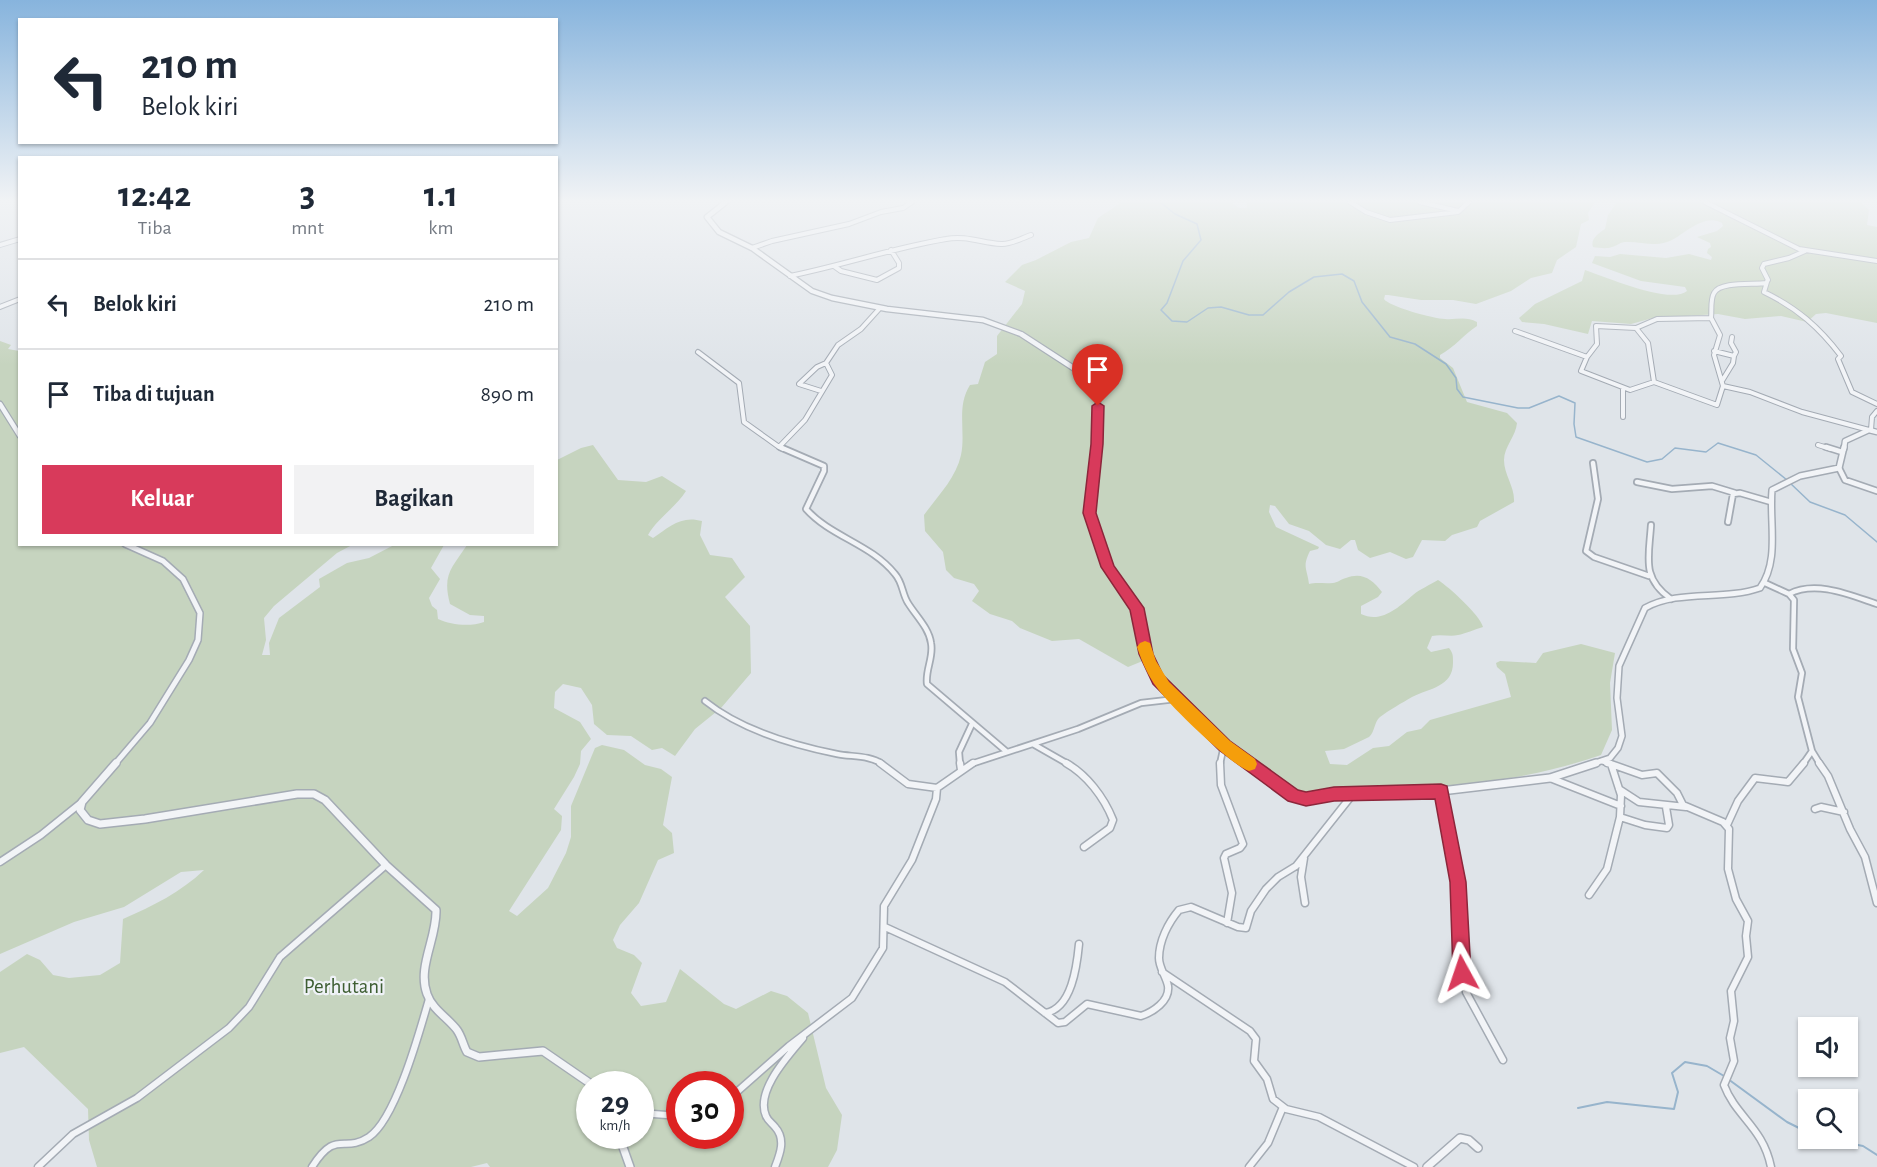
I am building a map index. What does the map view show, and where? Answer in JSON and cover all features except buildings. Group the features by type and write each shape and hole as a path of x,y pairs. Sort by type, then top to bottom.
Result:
{"street":[{"path":"763,256 804,286 821,294 880,308 967,316 1017,332 1075,368 1098,400 1097,444 1090,513 1107,567 1137,608 1149,663 1158,680 1224,746 1300,799 1354,794 1441,791 1550,778 1602,761 1615,754 1621,742 1622,726 1617,698 1621,661 1645,608 1652,603 1751,592 1760,588 1765,583 1770,561 1772,490 1815,471 1839,468"},
{"path":"790,276 868,256"},
{"path":"834,266 841,272 876,280 899,268 895,256"},
{"path":"1764,291 1768,278 1762,268 1764,264 1793,256"},
{"path":"1844,256 1877,261"},
{"path":"1722,384 1714,351 1720,335 1711,318 1713,295 1717,289 1767,282"},
{"path":"1747,285 1794,306 1816,323 1841,356 1838,359 1851,391 1877,404"},
{"path":"0,307 18,300"},
{"path":"821,391 799,384 815,369 826,363 838,345 861,329 880,308"},
{"path":"1711,318 1657,319 1636,328 1597,325 1598,342 1587,357 1581,371 1633,390 1654,382 1717,405 1722,384 1736,352 1731,343 1732,337"},
{"path":"1636,328 1648,343 1654,382"},
{"path":"1515,331 1587,357"},
{"path":"698,351 739,383 744,422 779,447 824,466 824,471 806,509 826,528 867,550 896,575 902,585 905,599 924,625 932,642 932,655 926,681 972,724 1007,752"},
{"path":"1714,351 1734,356"},
{"path":"779,447 805,420 832,373 826,363"},
{"path":"1722,384 1750,390 1795,410 1850,423 1872,431"},
{"path":"1623,388 1623,417"},
{"path":"0,404 18,432"},
{"path":"1872,431 1872,417 1877,411"},
{"path":"1839,468 1842,463 1845,441 1872,431"},
{"path":"1818,445 1842,452"},
{"path":"1593,463 1598,499 1586,551 1594,557 1649,576"},
{"path":"1839,468 1845,480 1877,491"},
{"path":"1637,482 1672,489 1712,486 1771,502"},
{"path":"1728,522 1732,495 1735,493"},
{"path":"1652,525 1649,576 1656,589 1672,600"},
{"path":"0,862 41,835 82,802 150,723 194,650 198,640 200,613 183,579 163,561 129,546"},
{"path":"1765,583 1789,594 1795,605 1793,653 1802,673 1798,703 1812,751 1828,776 1868,866 1877,903"},
{"path":"1789,594 1797,589 1815,589 1851,595 1877,604"},
{"path":"705,701 720,713 755,729 836,754 876,760 908,784 937,788 975,761 1084,727 1142,703 1176,699"},
{"path":"961,770 959,752 972,724"},
{"path":"1033,744 1082,772 1110,812 1113,820 1110,828 1084,847"},
{"path":"1224,746 1218,768 1222,793 1227,799 1231,816 1241,834 1243,844 1240,848 1226,854 1224,858 1232,893 1227,923"},
{"path":"1771,1167 1759,1132 1729,1096 1726,1077 1734,1061 1730,1038 1734,1021 1731,991 1748,962 1746,936 1749,927 1729,877 1727,862 1730,834 1727,825 1738,801 1755,778 1788,782 1794,772 1803,767 1812,751"},
{"path":"1602,761 1642,775 1657,773 1677,793 1686,807 1727,825"},
{"path":"1589,895 1607,869 1620,817 1620,789 1611,765"},
{"path":"1550,778 1621,806"},
{"path":"744,1086 808,1031 852,998 859,989 883,948 885,903 912,860 936,799 937,788"},
{"path":"1620,789 1638,802 1678,809 1686,807"},
{"path":"1441,791 1458,882 1460,957 1466,992 1503,1060"},
{"path":"82,802 80,810 83,817 100,824 297,794 314,794 331,806 386,865 436,910 436,927 425,981 429,999 461,1035 465,1051 470,1056 512,1055 543,1051 576,1074"},
{"path":"885,927 1005,982 1042,1012 1060,1023 1087,1004 1137,1015 1148,1014 1157,1010 1167,992 1168,986 1158,959 1168,927 1179,910 1191,907 1227,923 1246,928 1251,911 1266,889 1296,866 1354,794"},
{"path":"1620,817 1645,825 1667,828 1670,825 1666,807"},
{"path":"1815,809 1821,807 1844,812"},
{"path":"1304,855 1301,877 1305,903"},
{"path":"38,1167 73,1134 137,1098 229,1028 249,1007 280,957 386,865"},
{"path":"1042,1012 1054,1011 1072,988 1076,979 1079,945"},
{"path":"1162,972 1251,1031 1256,1039 1254,1061 1266,1079 1270,1096 1283,1107 1319,1117 1414,1167"},
{"path":"312,1167 326,1146 369,1137 380,1126 404,1075 429,999"},
{"path":"775,1167 783,1137 764,1108 771,1081 785,1058 808,1031"},
{"path":"1249,1167 1268,1143 1283,1107"},
{"path":"1427,1167 1460,1138 1469,1140 1478,1148"},
{"path":"624,1149 630,1167"}],"green space":[{"path":"1043,256 1562,256 1557,260 1552,273 1531,278 1511,291 1476,304 1385,295 1384,299 1412,312 1439,318 1477,322 1477,326 1440,355 1440,358 1453,368 1467,402 1507,413 1517,423 1504,460 1514,502 1480,521 1477,527 1452,535 1445,541 1422,540 1413,557 1406,559 1390,552 1370,558 1358,550 1355,540 1351,540 1340,549 1326,545 1309,531 1289,524 1275,506 1270,505 1269,512 1276,527 1319,547 1310,551 1306,561 1309,584 1335,583 1352,576 1362,576 1378,587 1382,592 1378,597 1361,606 1361,614 1368,617 1383,616 1438,580 1470,609 1483,627 1455,636 1432,636 1427,648 1431,652 1449,648 1452,653 1450,676 1440,685 1412,697 1380,717 1369,737 1344,749 1325,751 1330,764 1347,765 1373,748 1389,746 1407,732 1421,729 1430,720 1511,697 1505,674 1497,667 1496,663 1500,661 1536,663 1543,653 1581,644 1615,653 1610,683 1612,730 1601,755 1570,765 1479,783 1299,795 1271,778 1204,723 1160,679 1150,658 1128,667 1079,639 1052,641 1020,628 1012,621 990,614 972,601 979,591 974,584 954,578 946,570 943,552 925,531 924,515 946,487 959,463 962,446 962,410 966,393 970,385 978,384 985,362 997,354 997,336 1022,304 1025,291 1005,282 1022,265"},
{"path":"1595,256 1698,256 1711,260 1712,257 1877,256 1877,323 1826,313 1816,314 1807,322 1781,316 1745,319 1718,314 1653,318 1631,324 1592,321 1588,334 1544,324 1522,322 1519,318 1535,304 1582,281 1585,270 1667,295 1687,291 1685,287 1641,281 1592,263"},
{"name":"Perhutani","path":"0,341 11,345 8,349 18,351 18,546 350,546 337,553 274,606 264,618 266,640 262,655 270,655 269,643 279,618 320,587 319,579 347,563 369,558 392,546 443,546 431,568 440,579 429,598 432,606 437,610 438,619 461,625 484,622 484,616 470,615 450,604 447,585 453,566 466,546 558,546 558,460 581,448 593,445 618,480 646,482 662,476 686,491 648,535 653,538 681,521 702,521 700,535 710,555 732,558 745,577 725,597 750,626 751,673 721,708 695,729 675,756 662,748 652,750 631,736 607,735 594,724 592,705 581,688 563,684 555,692 554,708 580,722 591,739 581,751 580,764 574,777 554,809 562,816 561,830 509,911 517,916 548,888 566,853 571,837 571,806 595,748 602,745 624,750 645,765 661,769 672,777 663,825 672,833 674,853 658,860 639,903 620,925 613,940 617,948 634,955 642,963 631,993 641,1006 666,1002 680,969 724,1004 736,1009 771,991 787,996 808,1013 826,1088 842,1115 837,1150 828,1167 490,1167 487,1163 471,1167 97,1167 89,1140 88,1109 24,1047 0,1053 0,972 27,954 40,960 53,975 69,978 100,975 120,963 123,919 166,898 204,870 181,872 124,907 74,922 0,954"}],"waterway":[{"path":"1187,256 1167,303 1161,310 1172,321 1187,322 1208,308 1221,307 1249,315 1263,315 1289,292 1314,277 1342,274 1354,281 1362,302 1390,337 1415,344 1446,364 1456,378 1457,389 1463,397 1518,408 1529,408 1559,396 1575,403 1576,437 1647,462 1662,459 1675,448 1706,452 1718,443 1756,455 1787,480"},
{"path":"1790,483 1810,502 1845,515 1877,542"},
{"path":"1578,1108 1607,1102 1674,1109 1678,1092 1672,1073 1685,1062 1707,1066 1724,1076"},
{"path":"1728,1079 1798,1128"},
{"path":"1858,1145 1877,1155"}],"slow traffic":[{"path":"1145,647 1149,663 1158,680 1224,746 1249,764"}],"route":[{"path":"1098,406 1097,444 1089,506 1091,518 1107,567 1137,608 1146,654 1158,680 1224,746 1300,799 1334,794 1407,794 1441,791 1458,882 1462,973"}]}
